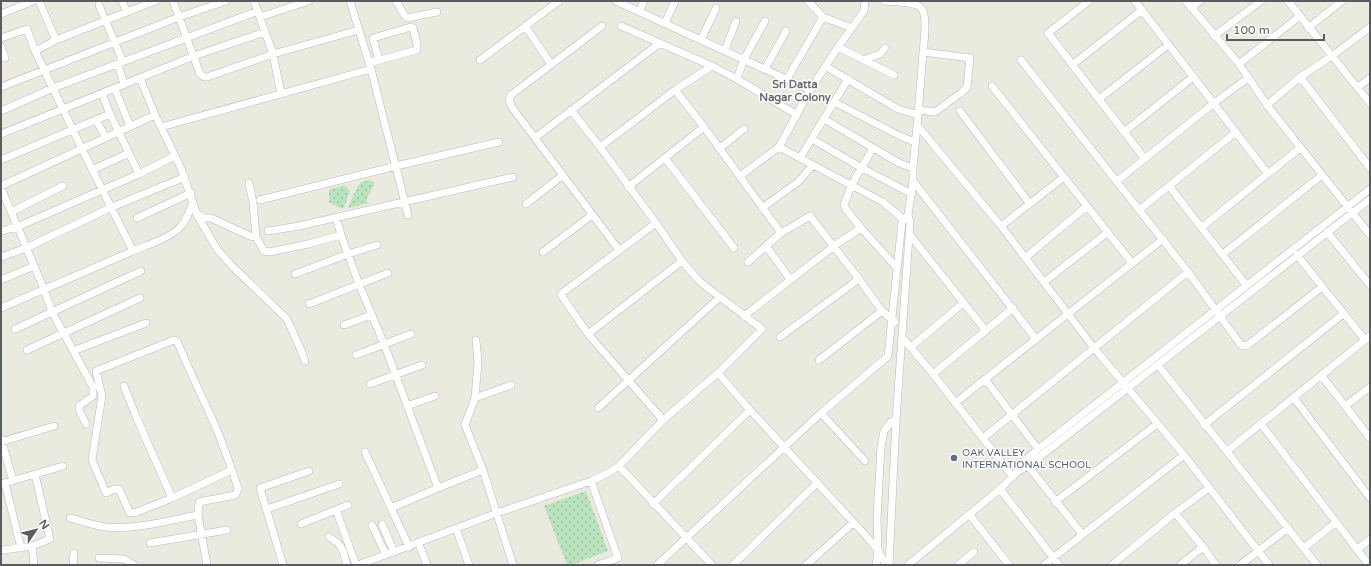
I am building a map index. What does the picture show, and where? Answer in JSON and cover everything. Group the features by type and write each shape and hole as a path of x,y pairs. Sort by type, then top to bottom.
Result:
{"street":[{"path":"1,14 19,4 33,1"},
{"path":"39,1 56,40"},
{"path":"122,1 127,12"},
{"path":"173,1 200,74 204,77 272,54 359,30"},
{"path":"1,87 45,71 179,17 226,1"},
{"path":"254,1 272,54 281,94"},
{"path":"1,111 53,88 186,39 259,14 309,1"},
{"path":"350,1 370,66 408,215"},
{"path":"396,1 407,18 437,12"},
{"path":"480,60 559,1"},
{"path":"616,1 810,90"},
{"path":"639,12 644,1"},
{"path":"665,24 675,1"},
{"path":"808,1 823,17 852,28"},
{"path":"740,176 779,147 825,66 864,11 865,1"},
{"path":"657,565 821,413 888,356 897,323 901,273 902,222 906,218 912,194 925,15 921,8 917,5 884,1"},
{"path":"1088,1 1048,33 1145,158"},
{"path":"1135,1 1268,174"},
{"path":"1186,1 1239,64 1267,105 1370,235"},
{"path":"1191,8 1200,1"},
{"path":"1214,36 1261,1"},
{"path":"1288,1 1308,28 1370,103"},
{"path":"35,50 56,40 151,2"},
{"path":"1308,28 1339,2"},
{"path":"99,5 115,42 124,85"},
{"path":"701,40 716,8"},
{"path":"1072,65 1142,10"},
{"path":"1239,64 1300,16"},
{"path":"788,79 823,17"},
{"path":"724,50 736,21"},
{"path":"737,79 744,60 765,21"},
{"path":"525,26 551,64"},
{"path":"602,26 511,94 509,99 511,106 536,137 619,250"},
{"path":"621,26 712,66 737,79 797,115"},
{"path":"1267,105 1300,77 1332,56 1370,26"},
{"path":"161,127 281,94 370,66 379,60 417,50 414,30 411,27 373,38 379,60"},
{"path":"1,38 27,29 35,50 73,131 133,251"},
{"path":"764,69 786,31"},
{"path":"1,134 194,56 265,32"},
{"path":"536,137 660,43"},
{"path":"1099,99 1168,45"},
{"path":"1,47 5,58"},
{"path":"838,47 894,75"},
{"path":"863,60 880,54 885,48"},
{"path":"825,66 901,110 918,113 935,112 967,87 970,58 923,52"},
{"path":"1021,60 1163,239 1241,345 1245,346 1322,287"},
{"path":"600,147 676,90 712,66"},
{"path":"1124,132 1194,77"},
{"path":"1300,77 1370,168"},
{"path":"140,78 155,115 185,177 198,215 217,248 232,266 287,319 305,361"},
{"path":"1117,181 1214,103 1248,78"},
{"path":"1358,87 1370,78"},
{"path":"800,158 848,79"},
{"path":"992,86 1132,263"},
{"path":"115,89 130,126"},
{"path":"676,90 781,233"},
{"path":"102,94 139,174"},
{"path":"834,102 902,137 916,142"},
{"path":"336,510 357,565 409,547 418,542 497,513 591,481 619,466 664,420 718,373 762,329 700,282 682,261 656,223 571,110"},
{"path":"960,111 1030,204"},
{"path":"1,160 73,131 110,114"},
{"path":"86,424 79,410 79,406 94,396 94,392 52,312 44,289 11,212 4,204 1,187 155,115"},
{"path":"824,119 899,163 913,168"},
{"path":"96,120 106,138"},
{"path":"917,125 1001,226 1094,348 1184,455 1269,565"},
{"path":"628,186 704,127"},
{"path":"720,148 744,129"},
{"path":"1139,210 1236,132"},
{"path":"812,138 862,168 912,194"},
{"path":"260,200 499,142"},
{"path":"779,147 882,202 910,222 910,235 901,273 897,323 902,337 983,438 1015,474"},
{"path":"873,148 851,186 844,206 861,228 901,273"},
{"path":"1202,227 1300,148"},
{"path":"92,170 129,153"},
{"path":"1,231 17,227 139,174 175,156"},
{"path":"665,158 734,248"},
{"path":"762,208 798,182 813,165"},
{"path":"526,204 563,175"},
{"path":"1223,254 1322,175"},
{"path":"1,257 26,248 112,207 185,177"},
{"path":"268,231 336,218 513,177"},
{"path":"1001,226 1064,177"},
{"path":"913,181 1036,339"},
{"path":"249,183 253,202 256,237 264,251 270,252 340,235"},
{"path":"11,212 63,186"},
{"path":"1169,186 1246,285"},
{"path":"908,565 1000,489 1015,474 1028,466 1158,365 1246,285 1370,189"},
{"path":"137,218 191,193"},
{"path":"1015,474 1021,464 1038,449 1122,382 1297,255 1370,199"},
{"path":"2,308 133,251 177,230 184,222 193,202"},
{"path":"1025,258 1087,206"},
{"path":"198,215 204,218 211,218 250,236 256,237"},
{"path":"543,252 592,215"},
{"path":"748,262 781,233 810,216 859,279 882,312 897,323"},
{"path":"336,218 340,235 384,344 438,488"},
{"path":"656,223 561,295 588,334 664,420"},
{"path":"744,316 790,279 861,228"},
{"path":"1044,282 1108,232"},
{"path":"1327,232 1370,285"},
{"path":"910,235 986,331"},
{"path":"955,403 1163,239"},
{"path":"295,274 376,245"},
{"path":"766,246 790,279"},
{"path":"1227,451 1368,338 1343,314 1297,255"},
{"path":"588,334 682,261"},
{"path":"1,280 34,266"},
{"path":"15,329 141,271"},
{"path":"983,438 1188,272"},
{"path":"309,304 388,273"},
{"path":"780,337 859,279"},
{"path":"598,408 720,297"},
{"path":"27,350 140,298"},
{"path":"911,347 963,303"},
{"path":"933,374 1013,308"},
{"path":"819,360 882,312"},
{"path":"1204,425 1343,314"},
{"path":"344,325 372,315"},
{"path":"73,351 146,323"},
{"path":"356,355 411,334"},
{"path":"889,565 896,420 902,337"},
{"path":"207,565 198,515 199,502 235,494 237,493 238,488 232,470 213,421 176,340 97,370 96,373 102,396 92,460 106,493 119,489 130,513 137,512 172,498 232,470"},
{"path":"476,340 478,362 475,398 465,425 483,470 513,565"},
{"path":"370,384 422,365"},
{"path":"1158,365 1204,425 1227,451 1317,565"},
{"path":"718,373 878,550 886,565"},
{"path":"1321,375 1368,434"},
{"path":"985,380 1038,449"},
{"path":"475,398 511,385"},
{"path":"124,386 172,498"},
{"path":"1345,406 1370,387"},
{"path":"407,406 435,396"},
{"path":"1294,398 1370,498"},
{"path":"653,504 750,410"},
{"path":"821,413 865,461"},
{"path":"876,565 878,550 881,447 884,431 891,422 896,420"},
{"path":"1056,502 1157,424"},
{"path":"1261,424 1335,523 1369,565"},
{"path":"13,481 1,441 54,426"},
{"path":"365,452 409,547"},
{"path":"1044,565 1184,455"},
{"path":"21,548 3,483 63,466"},
{"path":"619,466 653,504 687,537 712,565"},
{"path":"1028,466 1082,534"},
{"path":"391,508 483,470"},
{"path":"283,565 260,488 309,471"},
{"path":"4,550 32,546 48,540 50,537 35,474"},
{"path":"591,481 618,558 598,565"},
{"path":"733,565 817,482"},
{"path":"267,509 339,484"},
{"path":"1112,565 1209,488"},
{"path":"1000,489 1059,565"},
{"path":"301,524 348,505"},
{"path":"969,514 1009,565"},
{"path":"1175,514 1216,565"},
{"path":"70,518 104,527 116,528 150,524 198,515"},
{"path":"806,565 853,523"},
{"path":"1304,548 1335,523"},
{"path":"372,524 386,555"},
{"path":"382,524 394,552"},
{"path":"456,528 469,565"},
{"path":"1240,565 1288,528"},
{"path":"150,543 226,530"},
{"path":"329,537 339,543 347,565"},
{"path":"1358,550 1370,539"},
{"path":"418,542 427,565"},
{"path":"32,546 34,565"},
{"path":"1180,565 1203,547"},
{"path":"958,565 974,552"},
{"path":"74,553 74,565"},
{"path":"98,558 124,559 134,565"}],"green space":[{"path":"368,180 375,183 366,200 369,203 348,208 355,191 361,182"},
{"path":"344,185 350,191 344,208 340,208 329,202 329,190"},
{"path":"586,491 608,551 571,565 567,565 544,506"}],"place":[{"name":"OAK VALLEY INTERNATIONAL SCHOOL","path":"954,458"}],"district":[{"name":"Sri Datta Nagar Colony","path":"795,90"}]}
